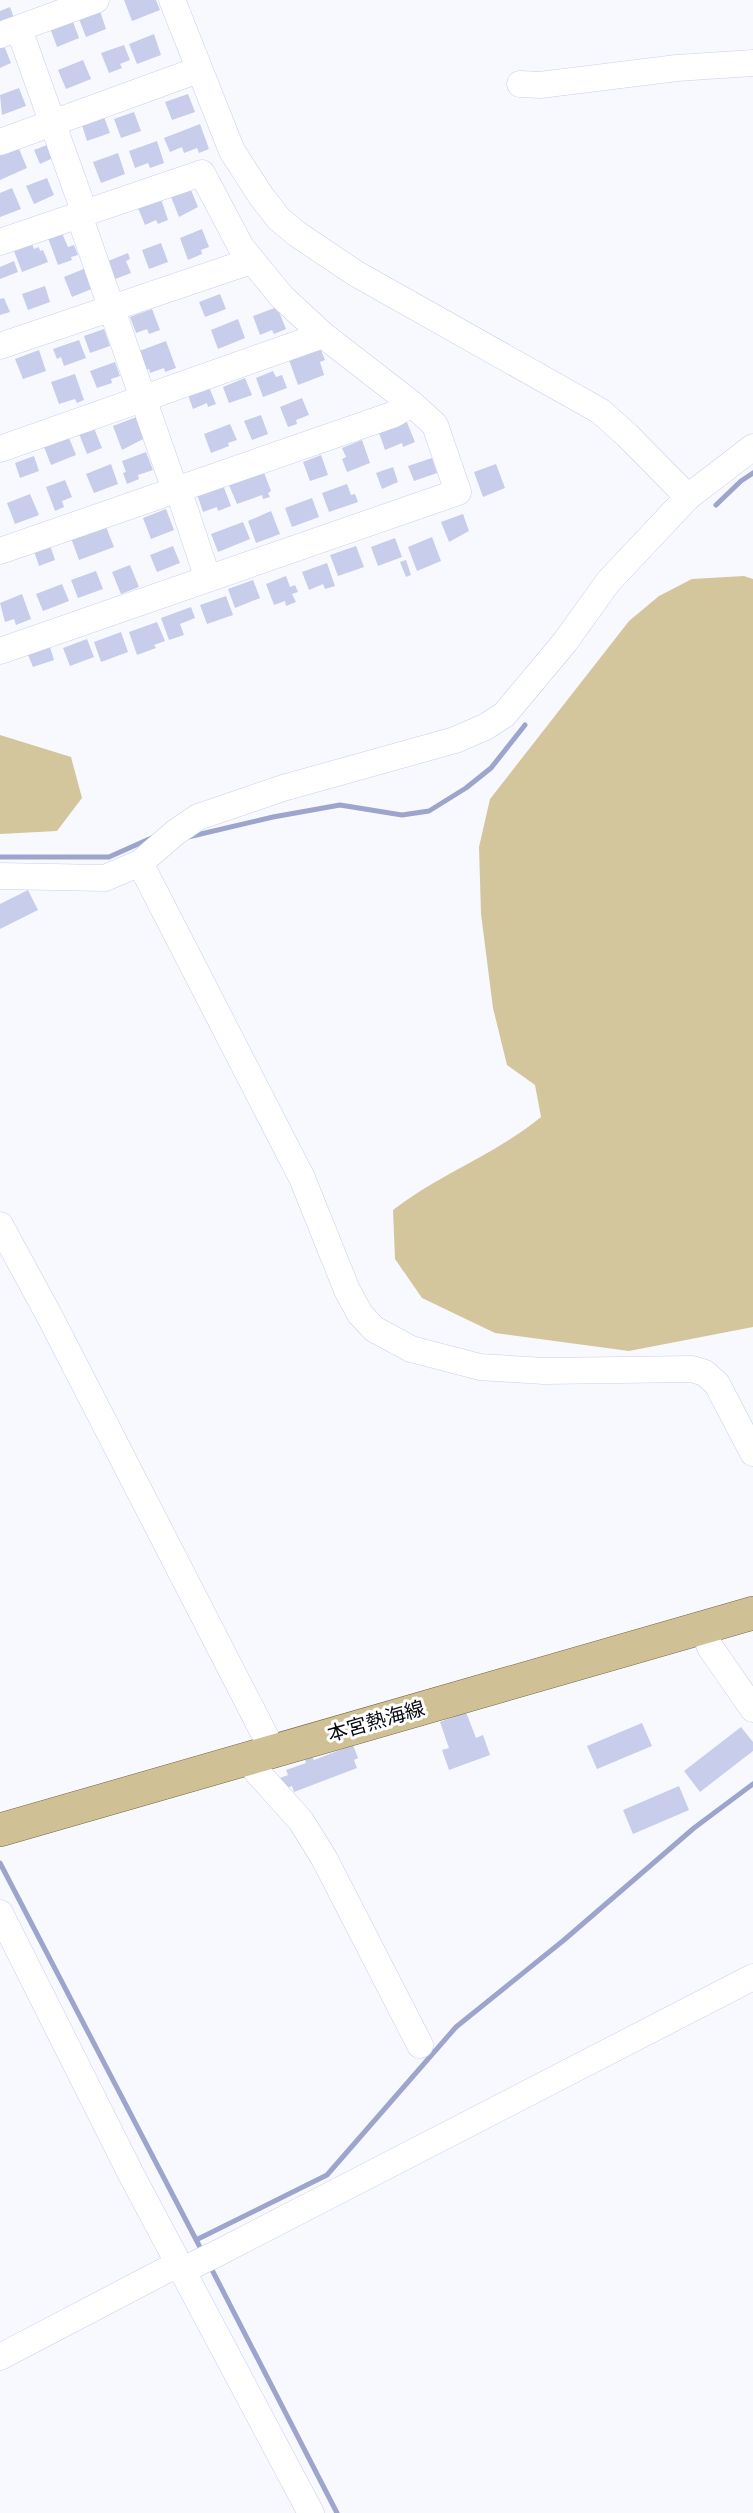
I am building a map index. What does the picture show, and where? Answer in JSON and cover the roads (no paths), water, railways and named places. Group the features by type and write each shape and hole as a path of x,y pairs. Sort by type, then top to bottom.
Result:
{"main road":[{"name":"本宮熱海線","path":"0,1830 753,1613"}],"street":[{"path":"96,0 10,32 52,123 111,308 208,579"},
{"path":"172,0 232,152 279,219 297,234 355,273 600,411 688,497"},
{"path":"520,84 540,85 677,68 753,63"},
{"path":"0,142 198,70"},
{"path":"0,243 202,173 218,206 251,261 282,297 323,335 412,404 435,425 458,492 0,651"},
{"path":"0,346 251,261"},
{"path":"0,449 323,335"},
{"path":"0,551 392,415 412,404"},
{"path":"0,876 105,878 140,864 176,832 198,817 283,788 455,740 485,727 504,715 565,642 608,582 688,497 753,447"},
{"path":"140,864 302,1178 347,1290 360,1314 374,1329 411,1349 480,1367 544,1371 692,1369 705,1373 717,1384 753,1453"},
{"path":"0,1225 50,1317 261,1755 257,1772 301,1821 324,1858 420,2045"},
{"path":"703,1628 710,1647 753,1708"},
{"path":"0,1913 132,2176 311,2513"},
{"path":"0,2357 170,2268 183,2270 753,1977"}],"waterway":[{"path":"716,505 753,473"},
{"path":"188,837 273,817 340,805 402,815 429,811 466,788 491,768 525,725"},
{"path":"0,857 109,857 156,836"},
{"path":"196,2240 327,2175 456,2027 564,1940 694,1828 753,1784"},
{"path":"0,1863 203,2253"},
{"path":"209,2264 337,2513"}]}
